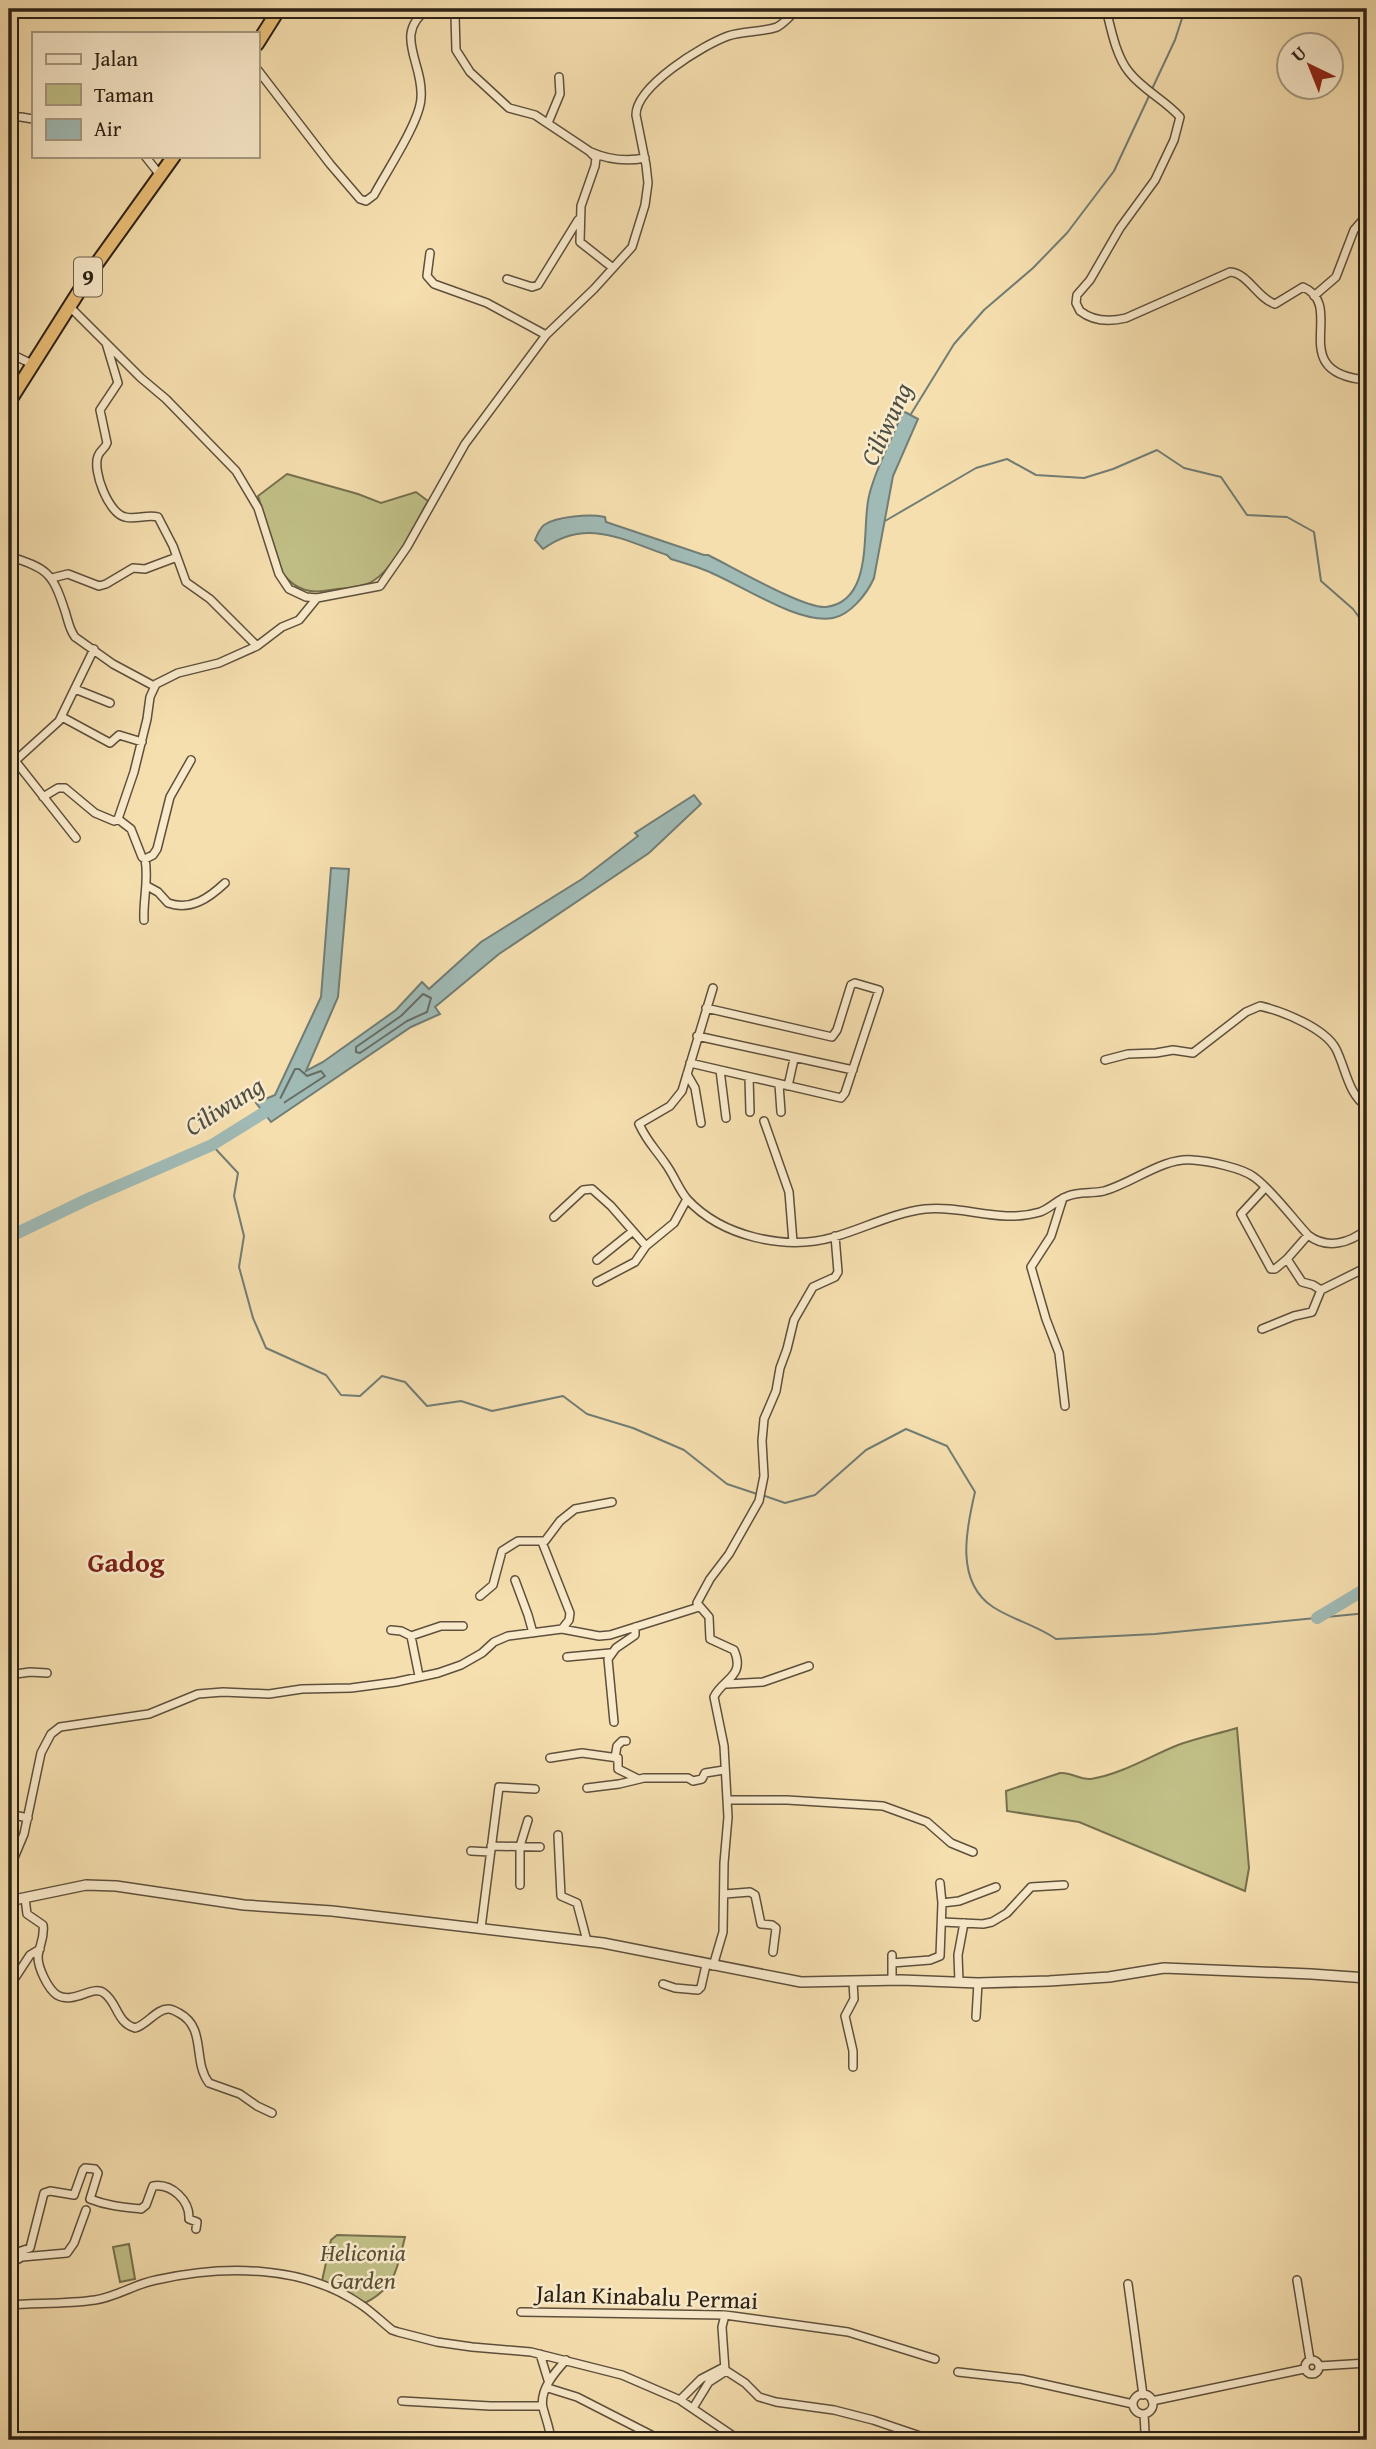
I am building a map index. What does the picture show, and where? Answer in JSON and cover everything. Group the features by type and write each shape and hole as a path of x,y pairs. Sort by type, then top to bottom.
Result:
{"highway":[{"path":"259,41 279,9"},
{"name":"9","path":"9,401 131,213 173,158"}],"street":[{"path":"259,72 330,164 360,199 366,201 374,195 421,103 411,33 413,22 428,9"},
{"path":"458,9 455,15 456,50 470,72 509,108 535,115 604,158 630,161 645,158"},
{"path":"70,307 141,378 166,398 236,471 258,508 283,582 295,593 317,598 380,586 407,547 465,444 546,335 594,289 632,247 639,229 648,183 636,107 653,84 708,45 729,36 776,27 797,9"},
{"path":"1106,9 1122,61 1129,73 1180,117 1170,150 1155,180 1120,228 1090,280 1080,291 1076,303 1080,311 1098,319 1126,318 1224,273 1240,274 1271,303 1278,303 1303,287 1314,296 1320,311 1322,356 1326,365 1340,373 1367,380"},
{"path":"548,123 560,94 559,77"},
{"path":"9,117 32,120"},
{"path":"589,151 596,160 583,201 581,244 612,268"},
{"path":"147,158 160,175"},
{"path":"1314,296 1336,277 1354,230 1367,215"},
{"path":"506,279 532,287 538,285 581,216"},
{"path":"430,253 427,276 434,284 487,303 546,335"},
{"path":"105,343 118,383 100,410 107,443 97,458 100,482 109,506 119,516 158,517 186,582 210,598 257,646"},
{"path":"9,353 32,364"},
{"path":"9,556 40,567 52,578 71,632 113,664 154,686"},
{"path":"52,578 68,574 99,586 133,568 145,569 177,557"},
{"path":"118,819 142,743 154,686 177,673 219,663 257,646 282,627 299,620 317,598"},
{"path":"15,761 62,717 94,649"},
{"path":"75,689 110,704"},
{"path":"62,717 110,743 118,736 142,743"},
{"path":"9,753 76,838"},
{"path":"145,859 158,849 170,797 191,760"},
{"path":"43,797 58,788 65,788 101,816 111,820 118,819 131,830 145,859 147,886 144,920"},
{"path":"147,886 158,892 168,903 187,906 211,897 225,883"},
{"path":"690,1063 839,1098 845,1093 879,989 855,983 851,985 837,1030 832,1037 706,1008"},
{"path":"713,988 677,1100 639,1124 649,1145 666,1164 687,1199 714,1221 730,1229 793,1242 816,1241 913,1211 935,1209 1013,1216 1044,1211 1063,1198 1112,1188 1169,1164 1188,1160 1226,1166 1254,1177 1308,1235 1319,1242 1343,1243 1367,1229"},
{"path":"1105,1059 1173,1050 1193,1054 1246,1012 1260,1006 1288,1015 1328,1039 1336,1049 1354,1094 1367,1107"},
{"path":"698,1036 853,1070"},
{"path":"788,1086 794,1059"},
{"path":"720,1070 726,1118"},
{"path":"687,1074 695,1088 701,1123"},
{"path":"749,1077 750,1112"},
{"path":"779,1084 781,1112"},
{"path":"764,1121 789,1192 793,1242"},
{"path":"1265,1188 1244,1209 1242,1217 1271,1269 1275,1269 1287,1259 1308,1235"},
{"path":"554,1217 582,1191 589,1189 611,1206 646,1246"},
{"path":"1063,1198 1051,1236 1031,1267 1059,1353 1065,1406"},
{"path":"597,1282 616,1270 631,1265 646,1246 674,1223 687,1199"},
{"path":"597,1260 633,1231"},
{"path":"663,1984 698,1990 723,1931 728,1800 724,1746 714,1698 727,1684 737,1666 735,1653 728,1646 711,1640 709,1617 699,1607 697,1600 729,1554 759,1500 764,1483 762,1437 765,1414 776,1391 794,1320 813,1287 838,1274 835,1236"},
{"path":"1287,1259 1302,1282 1321,1290"},
{"path":"1262,1329 1312,1312 1321,1290 1367,1267"},
{"path":"480,1596 494,1582 502,1551 518,1541 542,1542 563,1518 575,1509 612,1502"},
{"path":"542,1542 570,1613 569,1620 562,1629"},
{"path":"515,1580 533,1633"},
{"path":"699,1607 615,1634 599,1636 562,1629 503,1637 469,1661 438,1673 396,1682 351,1688 309,1688 262,1695 223,1692 198,1694 149,1714 60,1727 51,1734 41,1753 22,1841 10,1868 11,1901 77,1887 117,1886 244,1905 332,1910 587,1941 653,1951 801,1982 892,1980 978,1983 1069,1980 1164,1968 1367,1978"},
{"path":"391,1630 411,1636 441,1626 463,1626"},
{"path":"566,1657 611,1653 635,1636 635,1627"},
{"path":"411,1636 419,1675"},
{"path":"611,1653 608,1662 614,1722"},
{"path":"727,1684 763,1682 809,1666"},
{"path":"9,1675 47,1672"},
{"path":"614,1758 617,1746 626,1741"},
{"path":"550,1758 582,1753 619,1759 618,1769 639,1779"},
{"path":"587,1787 639,1779 702,1779 705,1773 724,1770"},
{"path":"481,1928 500,1786 535,1789"},
{"path":"728,1800 883,1805 927,1822 944,1838 973,1852"},
{"path":"9,1814 28,1818"},
{"path":"520,1885 520,1846 527,1819"},
{"path":"558,1835 561,1896 576,1901 587,1941"},
{"path":"471,1851 520,1846 540,1847"},
{"path":"892,1980 892,1959 939,1958 942,1951 940,1883"},
{"path":"942,1922 984,1924 1007,1913 1034,1886 1064,1885"},
{"path":"942,1902 960,1901 996,1887"},
{"path":"725,1894 750,1892 755,1895 760,1923 776,1928 773,1952"},
{"path":"25,1898 27,1914 42,1923 44,1928 40,1966 49,1986 60,1997 74,1998 96,1990 101,1991 124,2022 135,2028 145,2025 159,2012 169,2009 188,2018 197,2036 201,2068 209,2083 240,2094 272,2113"},
{"path":"959,1982 958,1955 964,1923"},
{"path":"9,1987 31,1953 40,1949"},
{"path":"853,1982 854,2000 845,2016 853,2050 853,2067"},
{"path":"976,2017 978,1983"},
{"path":"9,2255 30,2248 44,2193 50,2191 77,2194 85,2168 94,2169 98,2173 90,2199 125,2209 141,2209 146,2205 153,2186 169,2187 187,2208 189,2219 197,2222 197,2229"},
{"path":"9,2264 22,2257 67,2253 74,2243 86,2210"},
{"path":"9,2305 94,2300 157,2280 191,2273 253,2270 316,2282 362,2305 392,2330 437,2342 540,2354 622,2375 680,2400 740,2440"},
{"path":"1297,2280 1310,2360"},
{"path":"1128,2284 1143,2395"},
{"name":"Jalan Kinabalu Permai","path":"521,2312 725,2315 848,2332 935,2359"},
{"path":"725,2315 722,2327 725,2370"},
{"path":"540,2354 548,2384"},
{"path":"551,2440 542,2406 543,2397 548,2384 566,2360"},
{"path":"1304,2369 1305,2363 1310,2360 1319,2366"},
{"path":"1319,2366 1367,2363"},
{"path":"1304,2369 1313,2374 1318,2371 1319,2366"},
{"path":"1152,2402 1304,2369"},
{"path":"680,2400 701,2379 725,2370"},
{"path":"693,2408 709,2382 725,2370"},
{"path":"725,2370 745,2383 759,2397 834,2410 926,2438"},
{"path":"958,2372 1021,2379 1133,2404"},
{"path":"548,2384 662,2440"},
{"path":"1143,2395 1149,2397 1152,2402 1152,2408 1144,2414 1135,2410 1133,2404 1135,2398 1143,2395"},
{"path":"402,2401 542,2406"},
{"path":"1143,2440 1144,2414"},
{"path":"976,2440 992,2436 1026,2440"}],"green space":[{"path":"287,474 381,503 416,492 428,501 397,556 381,575 363,585 310,591 293,584 283,574 258,496"},
{"path":"1237,1728 1249,1868 1245,1891 1079,1822 1007,1811 1006,1791 1060,1773 1087,1779 1102,1777 1178,1745"},
{"name":"Heliconia Garden","path":"337,2235 405,2237 394,2276 383,2290 365,2303 322,2281 331,2240"},
{"path":"129,2244 135,2279 120,2282 113,2247"}],"water":[{"path":"903,411 918,419 893,476 874,578 857,603 839,616 818,618 802,615 716,575 605,534 574,534 543,549 535,540 543,526 550,522 583,516 605,517 606,522 708,555 802,601 826,607 842,602 852,592 859,578 869,496"},
{"path":"694,795 701,804 649,853 499,954 435,1007 440,1014 411,1027 271,1122 256,1103 275,1095 321,997 331,868 349,869 338,997 306,1071 396,1010 422,982 429,989 481,942 582,879 638,836 635,833"}],"waterway":[{"name":"Ciliwung","path":"1152,89 1175,40 1185,9"},
{"name":"Ciliwung","path":"911,414 954,344 984,310 1033,268 1067,233 1114,171 1150,94"},
{"path":"885,521 976,468 1007,459 1036,475 1084,478 1157,450 1184,468 1221,477 1247,515 1287,517 1314,532 1321,581 1353,609 1367,628"},
{"name":"Ciliwung","path":"9,1237 212,1145 278,1104"},
{"path":"212,1145 238,1173 234,1196 244,1236 239,1267 253,1318 266,1348 326,1375 341,1395 360,1396 382,1376 405,1382 427,1406 461,1401 492,1411 563,1396 587,1414 633,1428 684,1450 727,1484 757,1494"},
{"path":"762,1495 785,1503 815,1495 866,1450 906,1429 947,1446 975,1492 966,1554 968,1570 981,1596 1001,1612 1056,1639 1155,1634 1367,1613"},
{"path":"1317,1618 1367,1588"}],"district":[{"name":"Gadog","path":"126,1562"}]}
